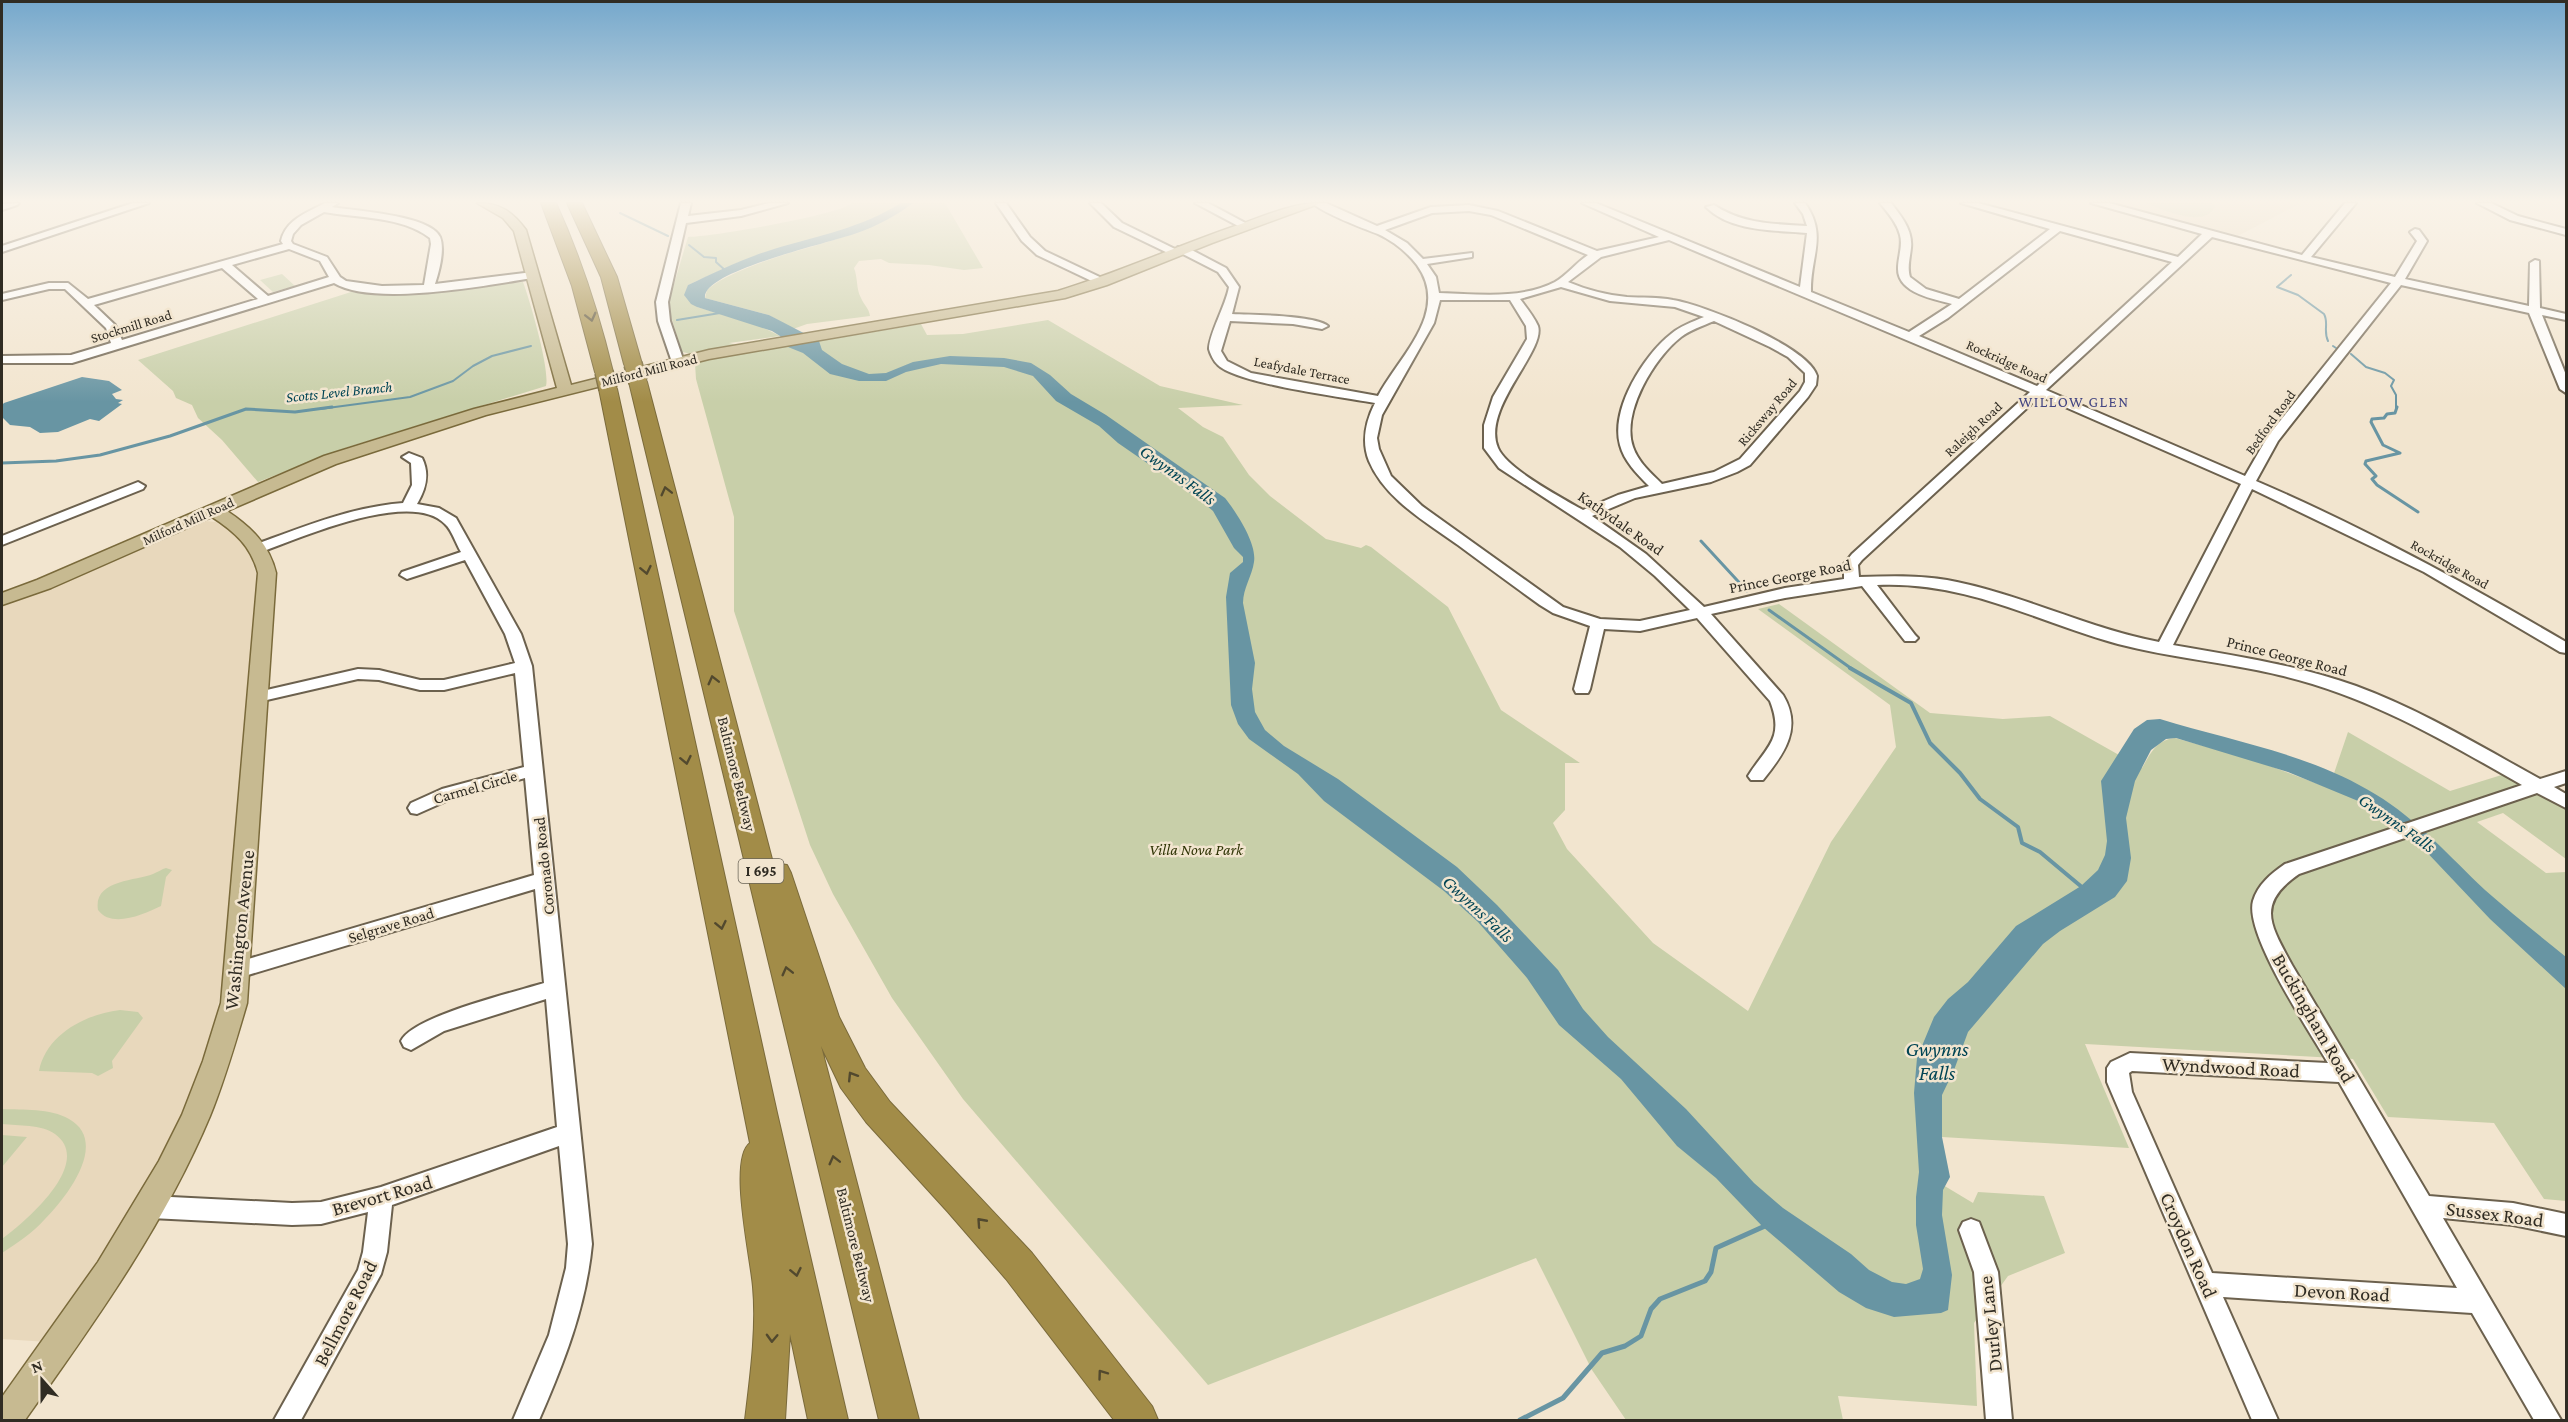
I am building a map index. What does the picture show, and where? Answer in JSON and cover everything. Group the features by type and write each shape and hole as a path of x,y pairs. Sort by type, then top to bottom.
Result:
{"highway":[{"path":"576,269 606,380 760,1113 828,1420"},
{"name":"Baltimore Beltway","path":"605,269 636,373 899,1420"},
{"path":"722,714 794,920 823,1017 853,1078 893,1130 1019,1266 1138,1420"},
{"path":"760,1113 759,1196 768,1252 772,1299 770,1371 765,1420"}],"main road":[{"path":"531,269 565,390"},
{"name":"Milford Mill Road","path":"2,599 44,584 349,453 480,412 678,362 1042,299 1102,282 1132,269"},
{"path":"213,510 249,536 259,548"},
{"name":"Washington Avenue","path":"5,1420 86,1307 151,1207 190,1133 216,1068 234,1003 238,970 267,573 259,548"}],"street":[{"path":"88,303 205,269"},
{"path":"230,269 266,300"},
{"path":"329,269 335,279 367,289 429,286 533,275"},
{"path":"429,286 433,269"},
{"path":"671,269 662,311 678,362"},
{"path":"1074,269 1102,282"},
{"name":"Leafydale Terrace","path":"1221,269 1231,281 1234,293 1216,342 1215,351 1222,363 1229,368 1261,378 1383,401"},
{"path":"1425,269 1434,296 1513,296 1544,290 1560,283 1576,269"},
{"name":"Rockridge Road","path":"1747,269 1910,336 2248,481 2402,555 2566,648"},
{"path":"1805,269 1803,278 1806,294"},
{"path":"1904,269 1905,278 1921,290 1960,303"},
{"path":"1910,336 1936,322 2004,269"},
{"name":"Raleigh Road","path":"1859,581 1851,564 1857,557 2171,269"},
{"path":"2346,269 2566,317"},
{"name":"Bedford Road","path":"2164,648 2248,481 2273,439 2407,269"},
{"path":"2535,269 2534,310 2566,389"},
{"path":"1787,286 1803,278"},
{"name":"Stockmill Road","path":"2,360 63,361 335,279"},
{"name":"Ricksway Road","path":"1560,283 1599,296 1681,304 1780,347 1804,363 1811,374 1809,388 1744,462 1733,469 1704,481 1623,497 1581,516"},
{"path":"2,297 39,288 65,285 88,303 111,327 118,346"},
{"name":"Prince George Road","path":"1434,296 1429,323 1424,334 1383,401 1372,426 1374,454 1380,469 1401,496 1545,602 1568,614 1598,624 1640,626 1785,593 1859,581 1923,582 1975,591 2088,630 2164,648 2280,670 2350,690 2432,726 2566,802"},
{"name":"Kathydale Road","path":"1513,296 1532,326 1533,339 1499,397 1490,424 1491,447 1504,465 1640,556 1700,613 1777,699 1785,716 1783,738 1777,752 1757,776"},
{"path":"1226,317 1322,326"},
{"path":"1659,489 1633,460 1625,441 1624,429 1630,400 1635,387 1666,343 1683,330 1712,317"},
{"path":"408,507 418,492 420,480 417,461 409,457"},
{"path":"2,541 138,486"},
{"name":"Coronado Road","path":"259,548 355,515 383,509 408,507 432,510 446,516 513,634 524,666 580,1244 578,1269 563,1333 526,1420"},
{"path":"407,575 469,554"},
{"path":"1859,581 1911,638"},
{"path":"1582,689 1598,624"},
{"path":"258,697 358,674 379,675 420,685 444,685 524,666"},
{"name":"Carmel Circle","path":"417,807 448,793 534,770"},
{"name":"Buckingham Road","path":"2548,1420 2269,939 2262,917 2262,901 2266,888 2276,878 2292,869 2566,777"},
{"name":"Selgrave Road","path":"238,970 544,879"},
{"path":"411,1041 437,1025 556,987"},
{"name":"Wyndwood Road","path":"2118,1068 2130,1062 2140,1062 2345,1073"},
{"name":"Croydon Road","path":"2118,1068 2121,1092 2265,1420"},
{"name":"Brevort Road","path":"151,1207 292,1214 321,1213 381,1198 569,1133"},
{"name":"Bellmore Road","path":"287,1420 369,1274 375,1252 381,1198"},
{"name":"Sussex Road","path":"2423,1206 2519,1214 2541,1217 2566,1225"},
{"name":"Durley Lane","path":"1971,1230 1986,1272 1999,1420"},
{"name":"Devon Road","path":"2206,1284 2478,1301"}],"shaded area":[{"path":"205,521 216,522 240,539 249,551 257,576 224,975 212,1037 202,1070 161,1166 48,1342 2,1339 2,605 47,589"}],"green space":[{"name":"Villa Nova Park","path":"678,269 723,269 688,285 697,307 758,325 780,336 729,343 761,351 921,324 927,335 963,334 1048,320 1160,386 1243,405 1178,408 1203,427 1223,437 1249,475 1270,496 1326,539 1361,548 1366,545 1371,547 1448,607 1501,710 1580,763 1565,763 1565,810 1553,823 1567,849 1653,943 1748,1011 1831,842 1896,747 1890,705 1758,609 1779,604 1930,713 2003,719 2050,716 2142,768 2151,752 2159,744 2175,738 2254,760 2329,788 2348,732 2450,791 2508,773 2547,798 2566,792 2566,859 2503,813 2477,822 2546,873 2566,872 2566,1201 2544,1199 2494,1123 2388,1117 2353,1059 2085,1044 2129,1148 1942,1137 1943,1185 1973,1203 1978,1192 2044,1196 2065,1253 2008,1276 1974,1323 1977,1406 1838,1396 1843,1420 1626,1420 1592,1370 1536,1258 1208,1385 963,1099 892,998 833,894 810,845 734,611 734,517 696,379 692,354 682,352 669,310 669,301"},
{"path":"744,269 854,269 858,291 870,316 807,324 793,329 769,315 705,298 707,290"},
{"path":"282,274 295,286 273,292 260,280"},
{"path":"523,282 542,351 546,386 348,447 258,482 222,440 198,418 192,405 176,398 173,391 138,360 351,292 398,293"},
{"path":"166,868 172,870 166,877 161,906 137,916 120,919 111,919 98,910 98,900 108,887"},
{"path":"120,1010 138,1012 143,1018 112,1061 113,1068 98,1076 92,1073 39,1071 50,1047 69,1028 94,1016"},
{"path":"2,1109 36,1110 62,1115 81,1129 86,1141 85,1155 80,1170 54,1210 35,1229 2,1253 2,1239 25,1220 52,1191 62,1176 67,1160 65,1146 55,1134 37,1127 2,1124"},
{"path":"2,1135 27,1137 2,1167"}],"water":[{"name":"Gwynns Falls","path":"723,269 742,269 709,288 705,298 769,315 819,341 822,350 842,364 869,374 886,373 913,362 950,356 1004,358 1031,363 1050,375 1071,394 1106,415 1225,498 1245,528 1254,554 1253,567 1244,592 1243,603 1255,663 1252,689 1255,712 1265,730 1284,746 1338,779 1457,867 1497,905 1558,970 1583,1009 1608,1037 1686,1109 1754,1183 1783,1208 1851,1254 1869,1270 1892,1282 1906,1284 1920,1279 1923,1269 1916,1225 1919,1172 1914,1093 1917,1058 1934,1017 1948,999 1968,982 2016,926 2081,886 2098,870 2105,855 2107,841 2101,781 2134,729 2147,720 2160,719 2297,758 2350,780 2375,794 2405,815 2485,890 2566,957 2566,989 2490,919 2420,845 2363,803 2288,772 2176,738 2166,739 2151,750 2135,781 2126,818 2131,858 2127,881 2115,897 2043,944 1968,1032 1942,1095 1942,1137 1950,1177 1943,1190 1942,1215 1952,1275 1948,1310 1941,1313 1894,1317 1866,1308 1839,1292 1763,1227 1716,1178 1677,1146 1621,1079 1559,1025 1527,978 1478,922 1444,891 1324,801 1298,774 1249,739 1238,724 1231,705 1226,597 1230,573 1243,562 1243,557 1234,548 1213,511 1118,443 1099,426 1056,401 1033,376 1004,367 941,364 906,372 886,381 859,381 830,374 803,353 788,347 780,336 772,331 691,304 684,295 688,285"},
{"path":"82,377 109,381 122,390 112,394 116,399 123,400 118,403 122,404 99,421 90,419 58,432 40,433 30,427 10,425 2,417 4,403"}],"waterway":[{"path":"2291,275 2277,287 2298,295 2324,314 2328,341"},
{"name":"Scotts Level Branch","path":"677,320 720,313"},
{"name":"Scotts Level Branch","path":"320,409 410,397 453,381 473,366 492,356 531,346"},
{"path":"2351,354 2366,367 2385,373 2394,380 2391,386 2396,395 2396,409"},
{"name":"Scotts Level Branch","path":"2,463 56,461 100,455 170,436 246,409 295,412 332,407"},
{"path":"2397,407 2395,413 2387,414 2384,418 2372,419 2371,422 2383,445 2400,453 2366,461 2365,464 2376,476 2372,479 2377,485 2418,512"},
{"path":"1701,541 1747,591"},
{"path":"1769,610 1852,669"},
{"path":"1850,668 1911,703 1930,743 1960,773 1980,799 2018,827 2022,843 2040,852 2083,888"},
{"path":"1520,1420 1563,1398 1602,1353 1625,1346 1641,1336 1651,1309 1660,1299 1705,1281 1711,1272 1716,1248 1765,1226"}],"district":[{"name":"WILLOW GLEN","path":"2074,402"}]}
